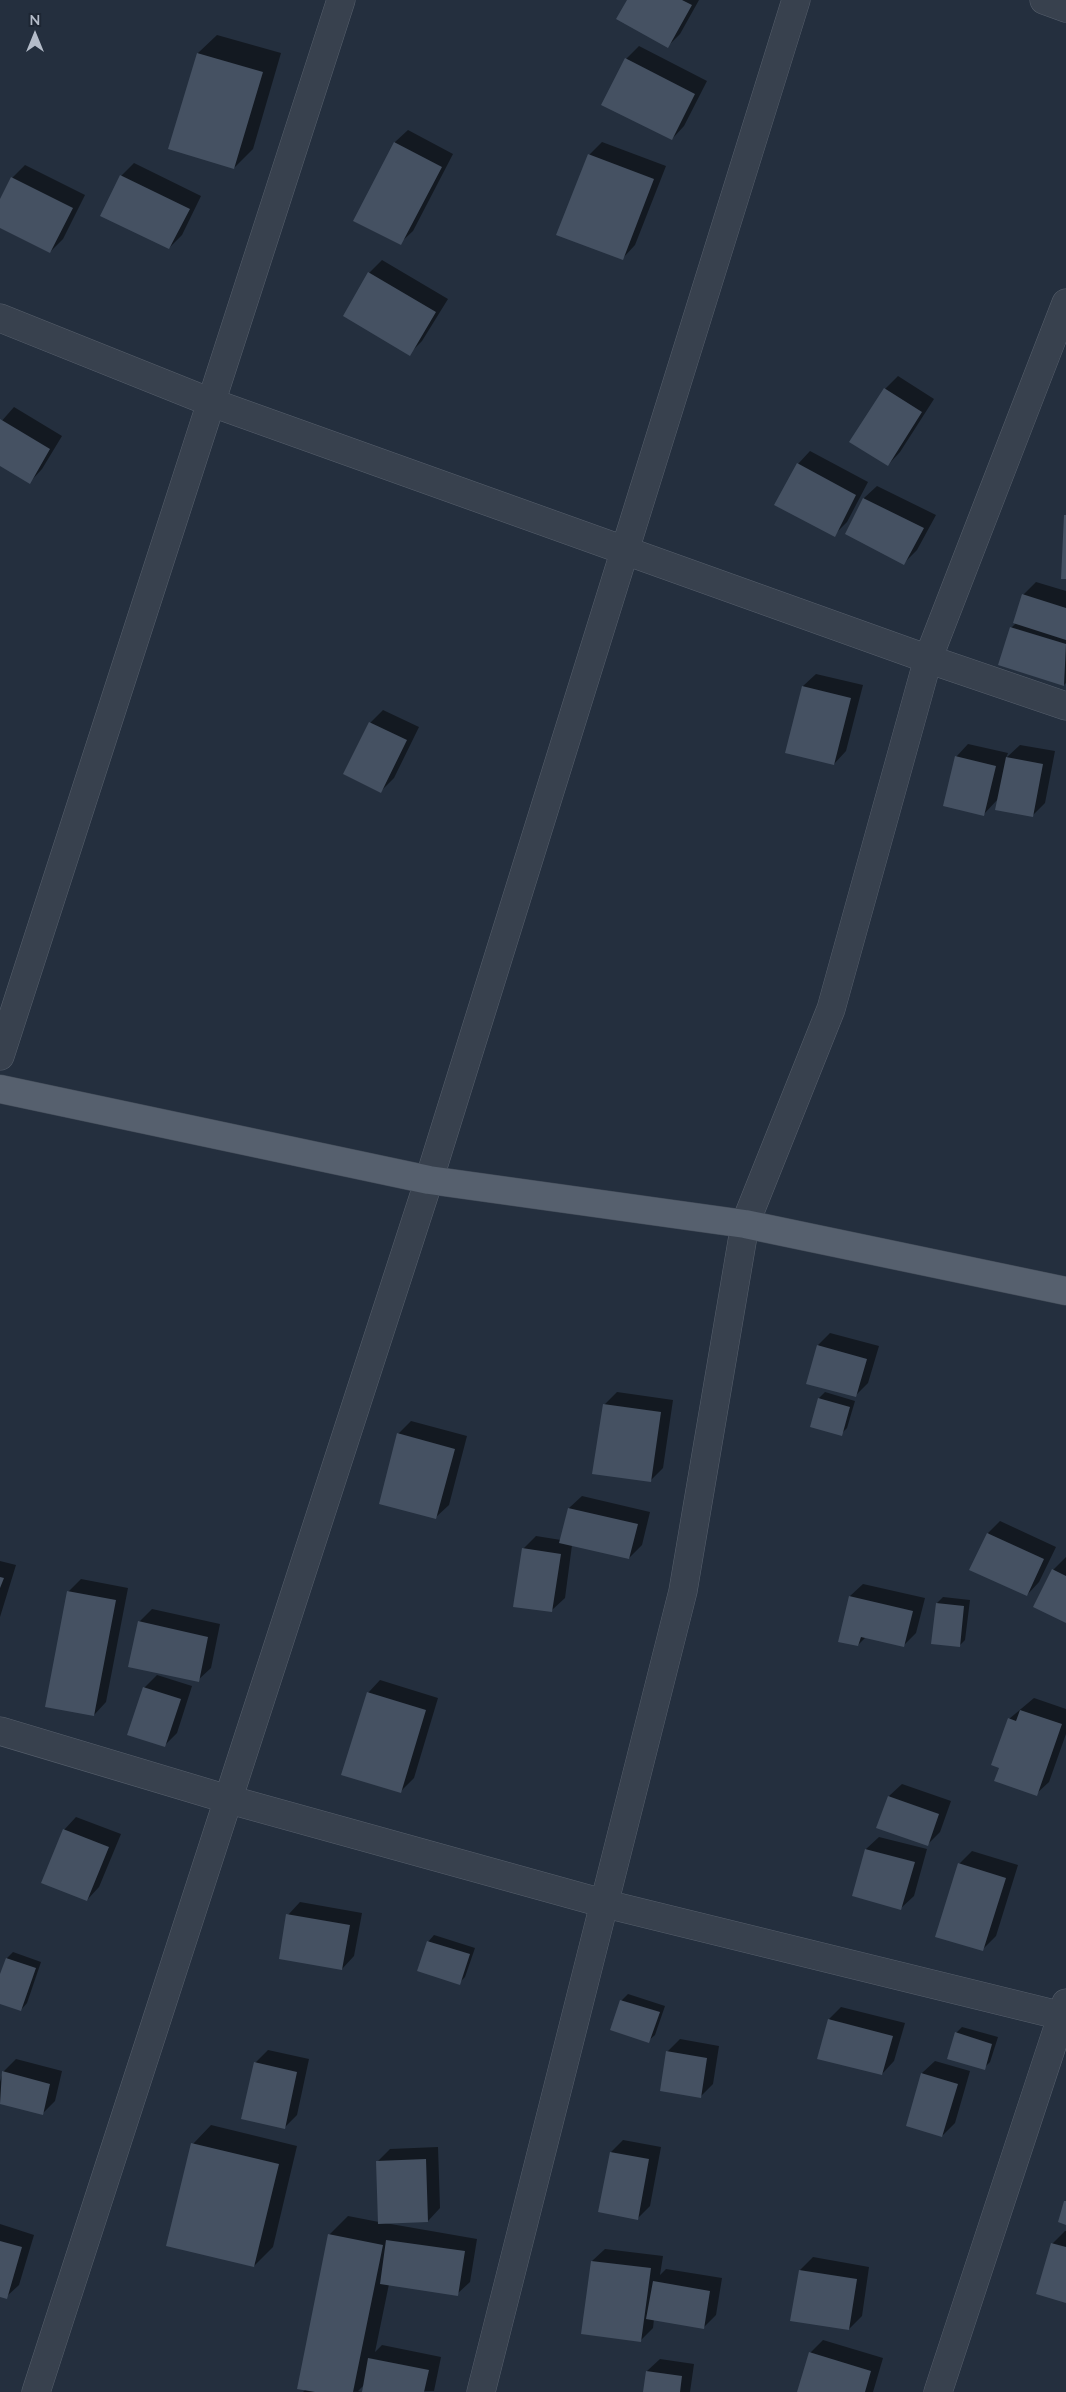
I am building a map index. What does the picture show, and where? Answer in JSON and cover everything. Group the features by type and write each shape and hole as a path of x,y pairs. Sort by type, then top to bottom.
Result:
{"main road":[{"path":"0,1089 429,1180 746,1224 1066,1291"}],"street":[{"path":"0,1056 341,0"},
{"path":"36,2392 429,1180 796,0"},
{"path":"1044,0 1066,8"},
{"path":"481,2392 518,2238 606,1904 683,1591 746,1224 831,1009 928,660 1066,303"},
{"path":"0,318 210,402 928,660 1066,706"},
{"path":"0,1731 227,1799 606,1904 1065,2012 938,2392"}],"building":[{"path":"627,0 682,0 692,5 668,48 616,19"},
{"path":"197,53 263,72 234,169 168,149"},
{"path":"625,58 695,94 672,140 601,105"},
{"path":"394,142 442,167 401,245 353,221"},
{"path":"588,154 654,179 623,260 556,235"},
{"path":"120,175 190,209 169,249 100,216"},
{"path":"11,177 73,208 50,253 0,228 0,199"},
{"path":"368,272 436,312 410,356 343,316"},
{"path":"884,388 922,412 888,466 849,442"},
{"path":"0,419 50,449 30,484 0,466"},
{"path":"797,463 856,495 835,537 774,505"},
{"path":"863,498 924,528 904,565 845,534"},
{"path":"1064,515 1066,515 1066,579 1061,579"},
{"path":"1022,594 1066,608 1066,640 1013,623"},
{"path":"1010,627 1066,644 1064,686 998,665"},
{"path":"802,686 851,698 834,765 785,753"},
{"path":"369,722 407,740 381,793 343,774"},
{"path":"955,756 996,766 984,816 943,806"},
{"path":"1006,757 1043,764 1033,817 995,810"},
{"path":"817,1345 867,1359 856,1397 806,1384"},
{"path":"818,1398 850,1407 842,1436 810,1427"},
{"path":"603,1404 661,1412 651,1482 592,1474"},
{"path":"397,1433 455,1449 436,1519 379,1504"},
{"path":"568,1508 638,1524 629,1559 559,1543"},
{"path":"987,1533 1044,1559 1027,1596 969,1570"},
{"path":"522,1548 561,1554 552,1612 513,1607"},
{"path":"1052,1569 1066,1576 1066,1623 1033,1607"},
{"path":"0,1577 4,1578 0,1588"},
{"path":"67,1591 116,1600 94,1716 45,1707"},
{"path":"849,1596 913,1611 904,1647 861,1637 858,1646 838,1642"},
{"path":"936,1603 964,1606 960,1647 931,1644"},
{"path":"138,1621 208,1637 199,1682 128,1667"},
{"path":"143,1687 181,1699 165,1747 127,1735"},
{"path":"367,1692 426,1710 401,1793 341,1775"},
{"path":"1020,1710 1062,1724 1037,1796 994,1781 999,1768 991,1765 1008,1718 1016,1721"},
{"path":"888,1796 939,1814 928,1846 876,1828"},
{"path":"63,1829 109,1847 87,1901 41,1883"},
{"path":"865,1849 915,1862 901,1910 852,1896"},
{"path":"958,1863 1006,1878 983,1951 935,1937"},
{"path":"286,1914 350,1925 342,1970 279,1959"},
{"path":"427,1941 470,1954 460,1985 417,1971"},
{"path":"6,1958 36,1968 21,2011 0,2004 0,1974"},
{"path":"620,2000 660,2012 649,2043 610,2030"},
{"path":"828,2019 893,2036 882,2075 817,2059"},
{"path":"955,2032 992,2044 985,2070 947,2059"},
{"path":"666,2051 707,2058 701,2098 660,2091"},
{"path":"254,2062 297,2072 285,2129 241,2119"},
{"path":"2,2071 50,2084 43,2115 0,2104"},
{"path":"921,2073 958,2084 942,2137 906,2126"},
{"path":"191,2143 279,2164 254,2267 166,2246"},
{"path":"610,2152 649,2159 638,2220 598,2212"},
{"path":"426,2159 428,2222 378,2224 376,2161"},
{"path":"1064,2201 1066,2201 1066,2225 1058,2222"},
{"path":"328,2234 383,2245 353,2392 315,2392 297,2389"},
{"path":"386,2240 465,2251 458,2296 380,2284"},
{"path":"0,2241 22,2247 7,2299 0,2297"},
{"path":"1051,2243 1066,2247 1066,2303 1036,2294"},
{"path":"591,2261 651,2268 641,2342 581,2334"},
{"path":"799,2270 857,2279 849,2330 790,2321"},
{"path":"653,2281 710,2291 704,2329 646,2319"},
{"path":"809,2352 871,2371 865,2392 797,2392"},
{"path":"368,2358 429,2370 424,2392 362,2392"},
{"path":"646,2371 682,2376 680,2392 643,2392"}]}
